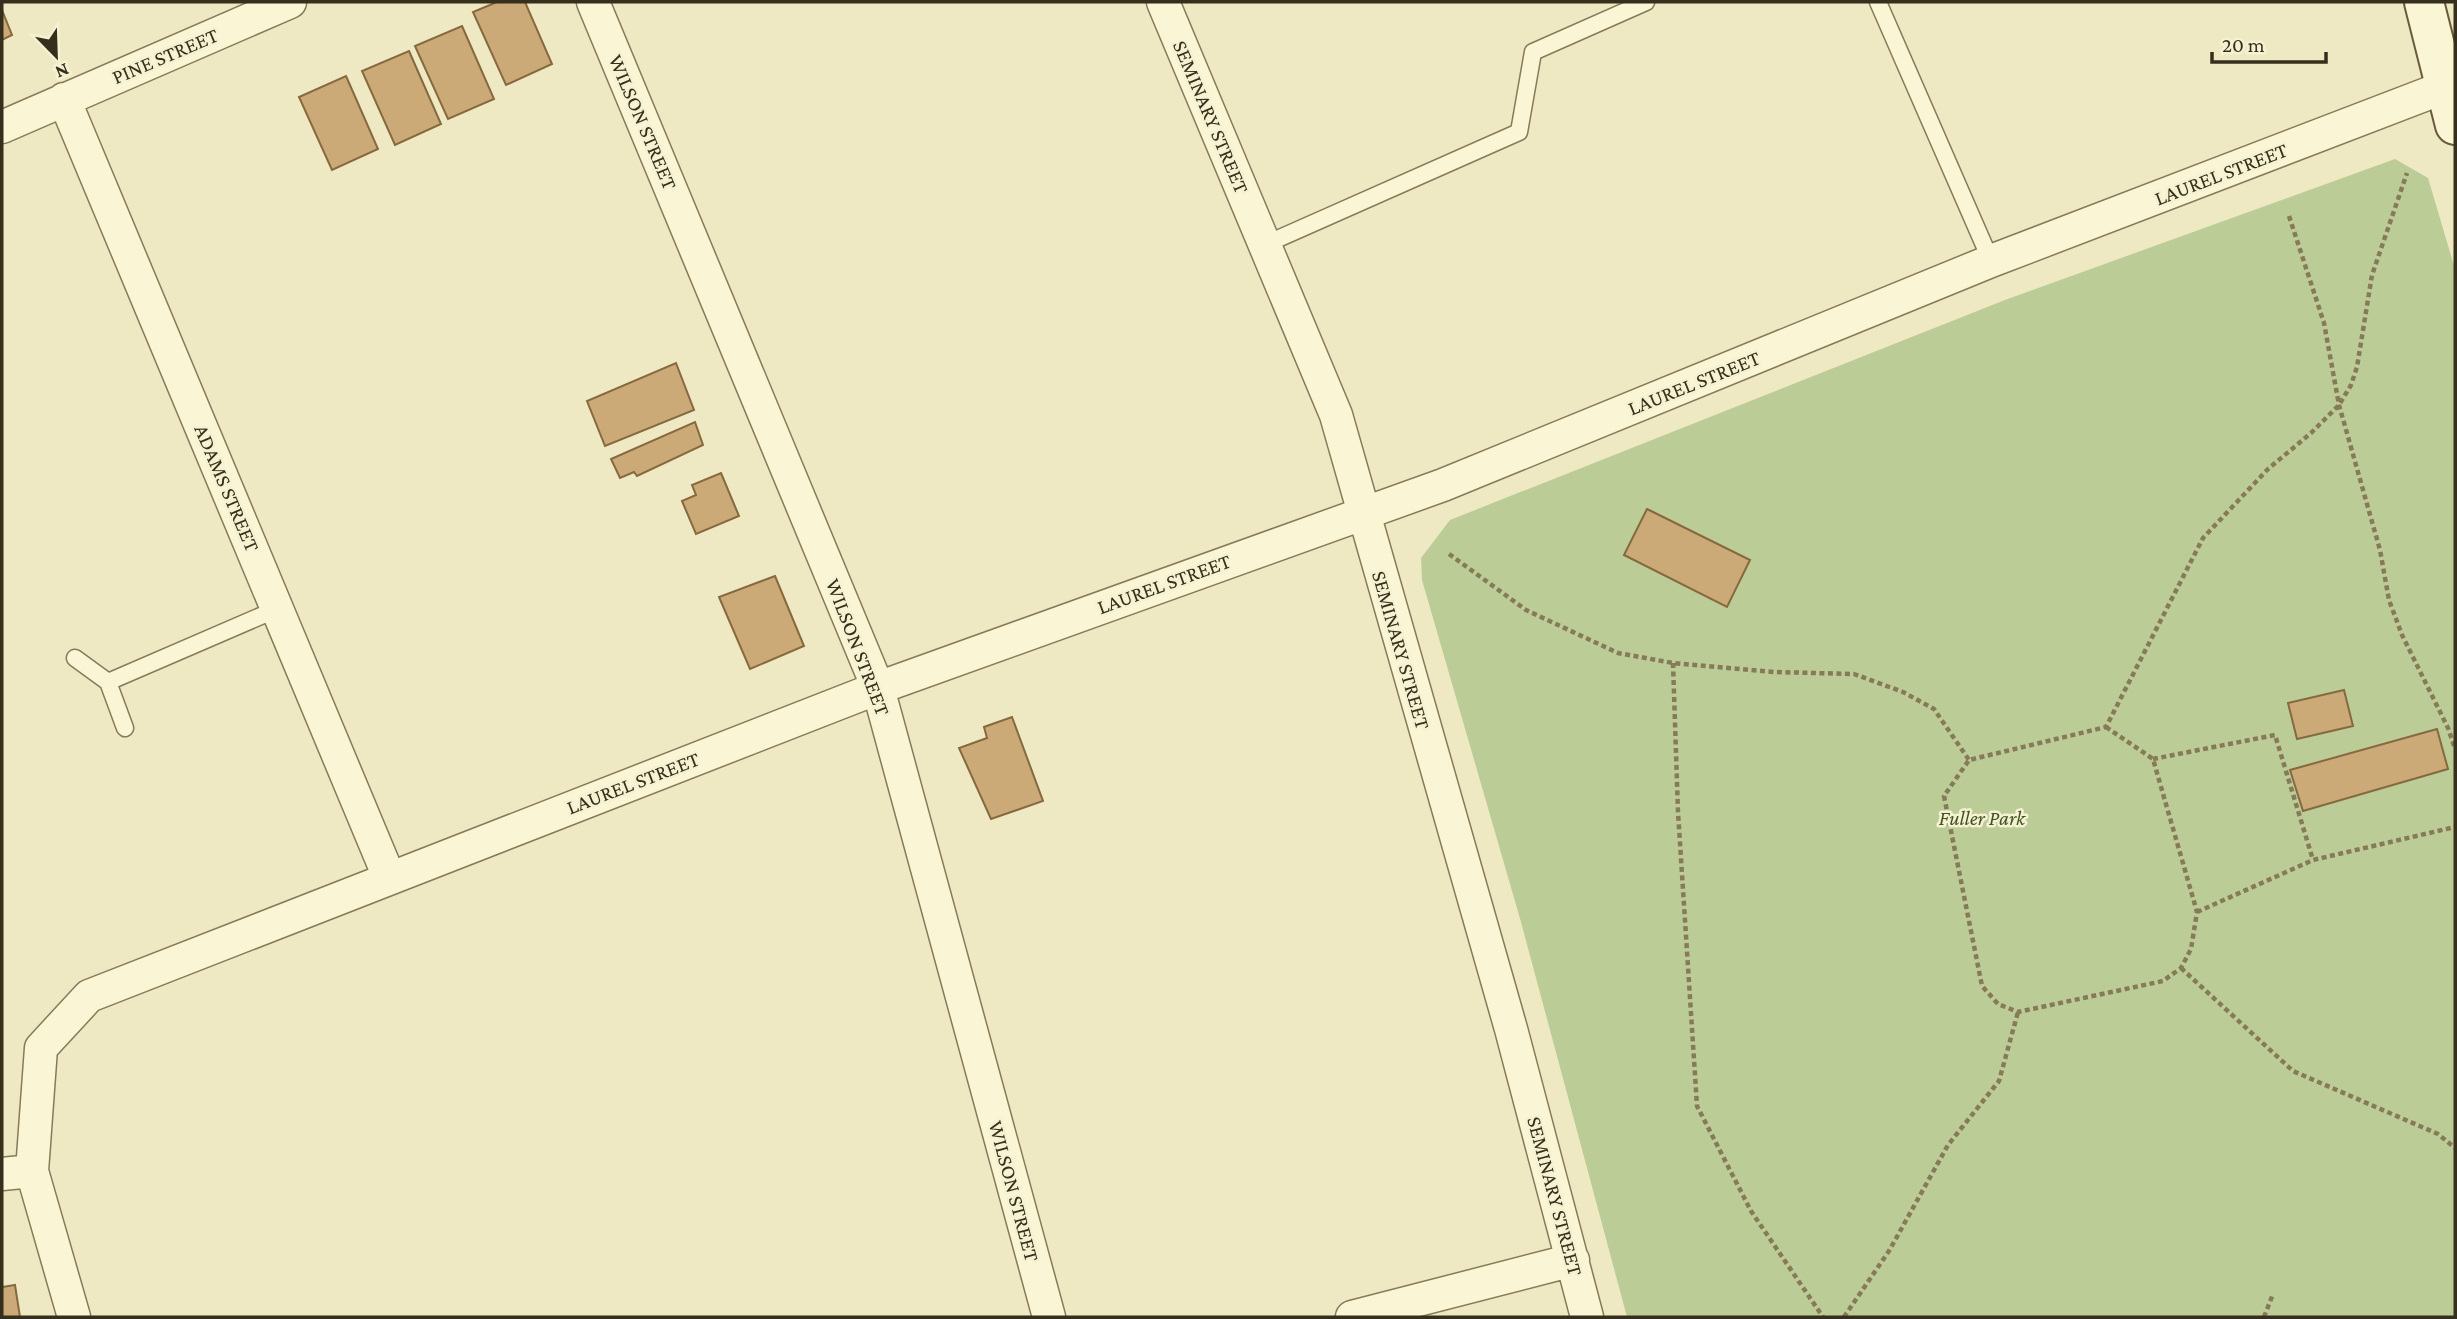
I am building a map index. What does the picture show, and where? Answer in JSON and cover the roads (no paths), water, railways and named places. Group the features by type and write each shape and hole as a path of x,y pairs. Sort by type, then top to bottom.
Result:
{"main road":[{"path":"2424,2 2455,125"}],"street":[{"name":"PINE STREET","path":"2,127 290,2"},
{"name":"WILSON STREET","path":"593,2 878,688 1049,1317"},
{"name":"SEMINARY STREET","path":"1163,2 1336,415 1361,512 1511,1029 1587,1317"},
{"name":"LAUREL STREET","path":"17,1172 41,1048 89,996 878,688 1361,512 1443,485 1991,261 2445,87"},
{"name":"ADAMS STREET","path":"64,99 389,877"},
{"path":"17,1172 74,1317"},
{"path":"1352,1317 1573,1260"}],"lane":[{"path":"1264,245 1519,132 1533,52 1646,2"},
{"path":"1878,2 1991,261"},
{"path":"108,682 277,609"},
{"path":"75,658 108,682 125,728"}],"park label":[{"name":"Fuller Park","path":"1982,818"}]}
